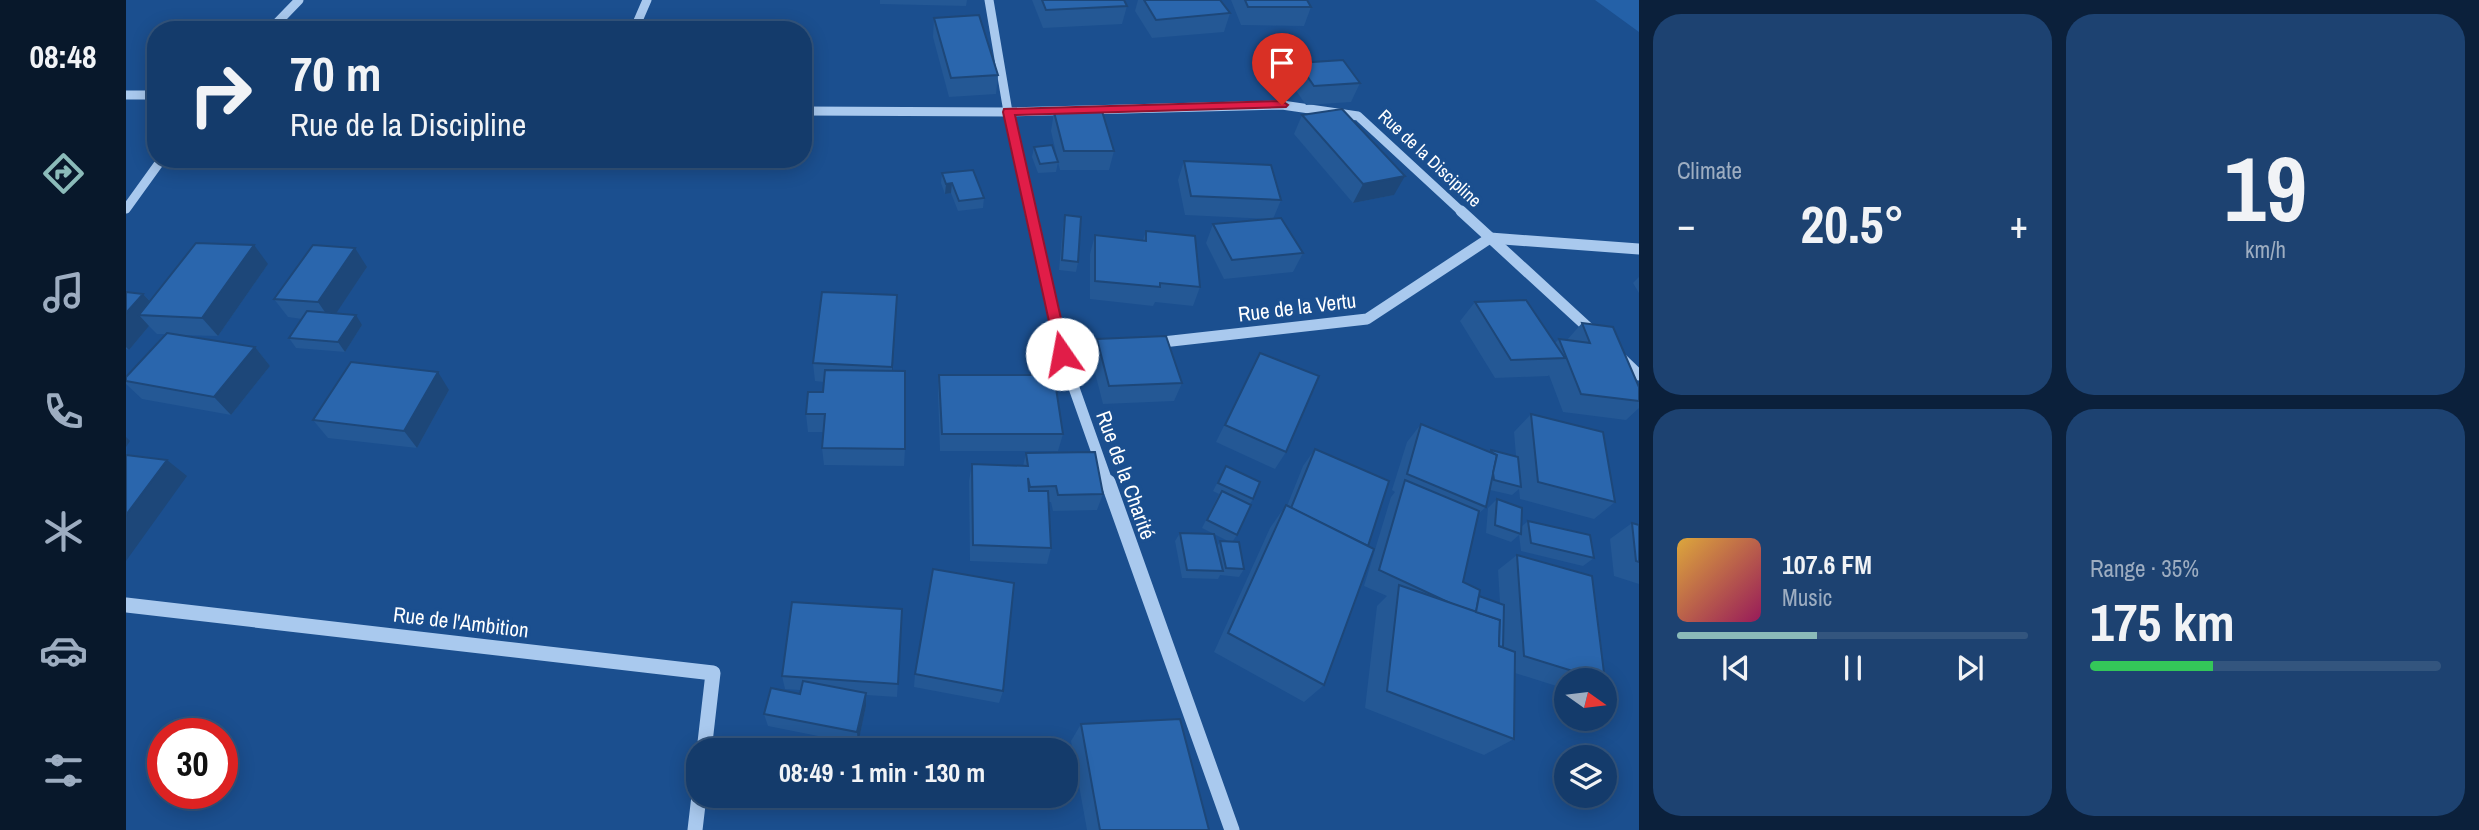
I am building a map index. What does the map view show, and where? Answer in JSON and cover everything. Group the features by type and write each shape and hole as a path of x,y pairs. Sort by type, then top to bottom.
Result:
{"street":[{"path":"279,21 299,0"},
{"path":"638,21 647,0"},
{"name":"Rue de la Charité","path":"989,0 1009,112 1062,354 1233,830"},
{"path":"126,95 147,95"},
{"name":"Rue de la Discipline","path":"812,111 1009,112 1282,105 1358,116 1599,338"},
{"path":"126,209 156,168"},
{"path":"1489,238 1639,249"},
{"name":"Rue de la Vertu","path":"1145,345 1367,319 1489,238"},
{"path":"1062,354 1117,348"},
{"path":"1609,348 1639,375"},
{"name":"Rue de l'Ambition","path":"126,605 713,673 706,738"},
{"path":"695,830 698,808"}],"shaded area":[{"path":"1595,0 1639,0 1639,32"}],"building":[{"path":"1042,0 1124,0 1127,6 1046,10"},
{"path":"1144,0 1220,0 1230,13 1156,20"},
{"path":"1245,0 1307,0 1311,7 1248,7"},
{"path":"979,15 998,75 951,78 934,18"},
{"path":"1343,60 1360,83 1314,86 1298,63"},
{"path":"1342,109 1405,176 1363,184 1302,115"},
{"path":"1102,111 1114,151 1064,151 1054,112"},
{"path":"1052,145 1058,162 1040,164 1034,147"},
{"path":"1184,161 1271,165 1281,200 1191,196"},
{"path":"973,170 984,198 959,201 952,183 946,184 942,173"},
{"path":"1065,215 1081,217 1078,262 1062,260"},
{"path":"1281,218 1303,253 1232,260 1213,224"},
{"path":"1146,231 1195,236 1200,287 1160,283 1160,287 1095,281 1095,235 1146,241"},
{"path":"196,243 254,245 202,318 139,315"},
{"path":"313,245 355,248 318,302 274,299"},
{"path":"126,292 143,294 126,313"},
{"path":"822,292 897,295 892,367 813,363"},
{"path":"1526,300 1565,358 1511,360 1475,302"},
{"path":"307,311 356,315 338,342 289,338"},
{"path":"1582,323 1613,327 1639,387 1639,401 1581,394 1559,339 1590,343"},
{"path":"167,333 255,347 214,397 126,381 126,377"},
{"path":"1166,336 1182,383 1109,386 1097,339"},
{"path":"1260,353 1319,376 1286,452 1225,425"},
{"path":"351,362 438,372 404,431 313,420"},
{"path":"825,370 905,371 905,449 822,448 825,414 806,414 808,392 823,392"},
{"path":"939,375 1054,375 1063,434 942,434"},
{"path":"1531,414 1603,432 1615,502 1538,482"},
{"path":"1421,424 1497,455 1486,507 1407,474"},
{"path":"1315,449 1389,481 1368,546 1291,508"},
{"path":"1491,450 1518,457 1521,487 1494,480 1497,455"},
{"path":"1095,452 1103,494 1058,495 1056,486 1030,487 1028,478 1029,491 1048,491 1051,548 973,545 972,464 1028,466 1026,453"},
{"path":"126,455 167,460 126,515"},
{"path":"1226,466 1260,482 1253,499 1218,483"},
{"path":"1405,480 1479,511 1463,582 1480,590 1476,612 1452,604 1379,570"},
{"path":"1222,491 1251,505 1237,535 1207,520"},
{"path":"1497,499 1522,508 1521,534 1495,525"},
{"path":"1286,505 1374,549 1324,685 1228,633"},
{"path":"1528,521 1590,535 1594,558 1531,543"},
{"path":"1632,523 1639,525 1639,562 1636,561"},
{"path":"1180,533 1214,534 1223,571 1187,570"},
{"path":"1220,541 1239,542 1244,569 1226,568"},
{"path":"1517,555 1592,576 1603,668 1563,668 1524,656"},
{"path":"933,569 1014,583 1003,691 915,674"},
{"path":"1399,585 1500,620 1499,646 1515,652 1514,739 1387,691"},
{"path":"1479,596 1504,605 1503,647 1499,646 1500,620 1476,612"},
{"path":"792,602 902,609 898,684 782,676"},
{"path":"803,681 866,693 857,732 764,714 771,688 800,694"},
{"path":"1180,719 1209,830 1100,830 1081,724"}],"route":[{"path":"1062,354 1009,112 1282,105"}]}
